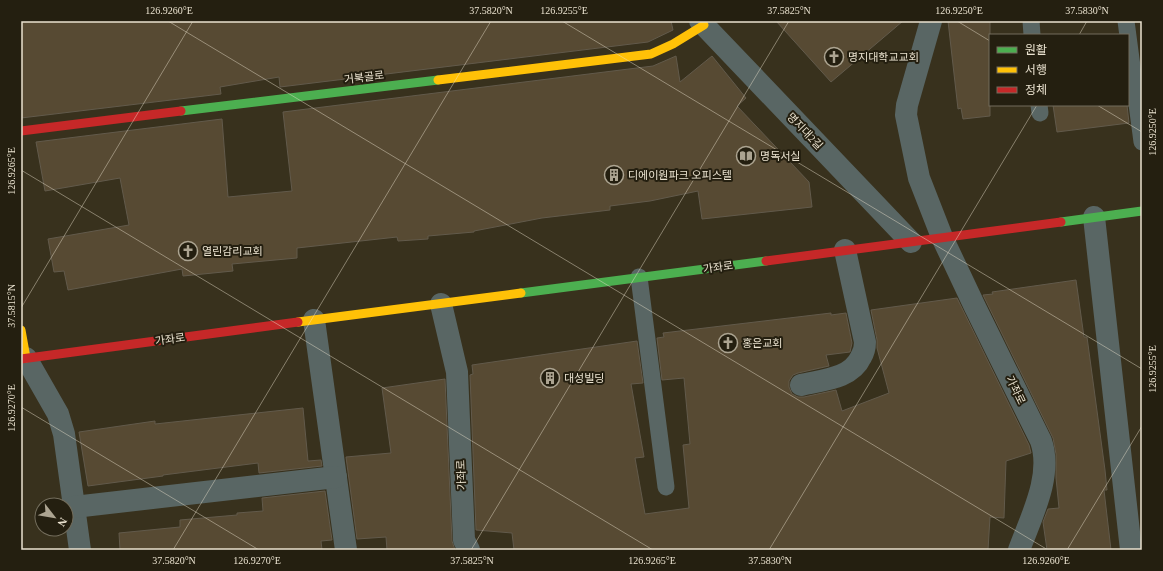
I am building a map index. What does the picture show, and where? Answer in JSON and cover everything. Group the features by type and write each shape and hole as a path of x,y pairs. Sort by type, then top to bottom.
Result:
{"main road":[{"name":"거북골로","path":"21,131 651,54 673,44 702,23"},
{"name":"가좌로","path":"24,358 1142,211"},
{"path":"21,330 24,358"}],"street":[{"path":"931,21 907,105 906,115 919,178 942,237"},
{"name":"명지대2길","path":"702,23 911,242"},
{"path":"1094,217 1131,550"},
{"name":"가좌로","path":"942,237 974,307 1045,451 1045,469 1040,492 1019,550"},
{"path":"801,385 847,373 858,364 864,351 865,342 845,250"},
{"name":"가좌로","path":"441,304 457,372 464,540 469,550"},
{"path":"314,320 346,550"},
{"path":"24,358 58,414 64,434 73,497"},
{"path":"80,550 74,506 336,477"}],"lane":[{"path":"1031,21 1032,34"},
{"path":"1126,21 1128,34"},
{"path":"1129,40 1140,112 1142,142"},
{"path":"639,278 666,487"}],"building":[{"path":"21,21 671,21 673,30 648,42 280,87 279,77 220,87 221,94 21,118"},
{"name":"명지대학교교회","path":"776,21 903,21 831,82"},
{"path":"948,21 990,21 990,116 963,119 961,108 958,109"},
{"path":"676,56 680,82 712,56 746,98 737,106 809,182 812,207 702,219 698,191 650,201 610,206 610,210 542,218 474,232 428,236 428,239 398,241 397,237 297,248 297,258 232,264 233,271 183,276 182,269 68,290 64,271 54,272 48,239 129,225 120,178 45,191 36,142 222,119 228,197 292,191 283,112 653,66"},
{"path":"1053,106 1127,106 1129,123 1057,132"},
{"path":"1076,280 1084,337 1087,337 1105,470 1107,490 1104,490 1111,550 1047,550 1043,522 1048,509 1059,508 1056,478 1056,454 1053,438 983,295 993,294 992,292"},
{"path":"957,298 1029,445 1031,453 1006,461 1004,518 990,517 988,550 514,550 512,533 476,530 470,375 473,374 472,365 637,341 643,383 631,384 644,457 635,458 645,514 689,508 683,445 690,444 684,378 662,380 657,338 664,337 663,333 831,313 831,315 846,313 852,343 850,352 826,355 829,366 798,373 793,375 789,381 789,387 792,394 798,397 836,390 842,411 889,393 877,348 877,340 871,310"},
{"path":"445,379 452,541 455,550 387,550 386,537 357,539 346,457 391,453 382,388"},
{"path":"303,408 308,461 321,460 322,466 259,473 258,463 88,486 79,432 155,421 155,424"},
{"path":"325,491 332,540 321,541 322,550 120,550 119,533 180,527 180,520 263,511 262,498"}],"traffic: fast":[{"path":"181,111 438,80"},
{"path":"1061,222 1142,211"},
{"path":"521,293 766,261"}],"traffic: slow":[{"path":"438,80 651,54 673,44 704,25"},
{"path":"298,322 521,293"},
{"path":"21,330 26,358"}],"traffic: jam":[{"path":"21,131 181,111"},
{"path":"766,261 1061,222"},
{"path":"21,359 298,322"}],"place":[{"name":"명지대학교교회","path":"834,57"},
{"name":"명독서실","path":"746,156"},
{"name":"디에이원파크 오피스텔","path":"614,175"},
{"name":"열린감리교회","path":"188,251"},
{"name":"홍은교회","path":"728,343"},
{"name":"대성빌딩","path":"550,378"}]}
